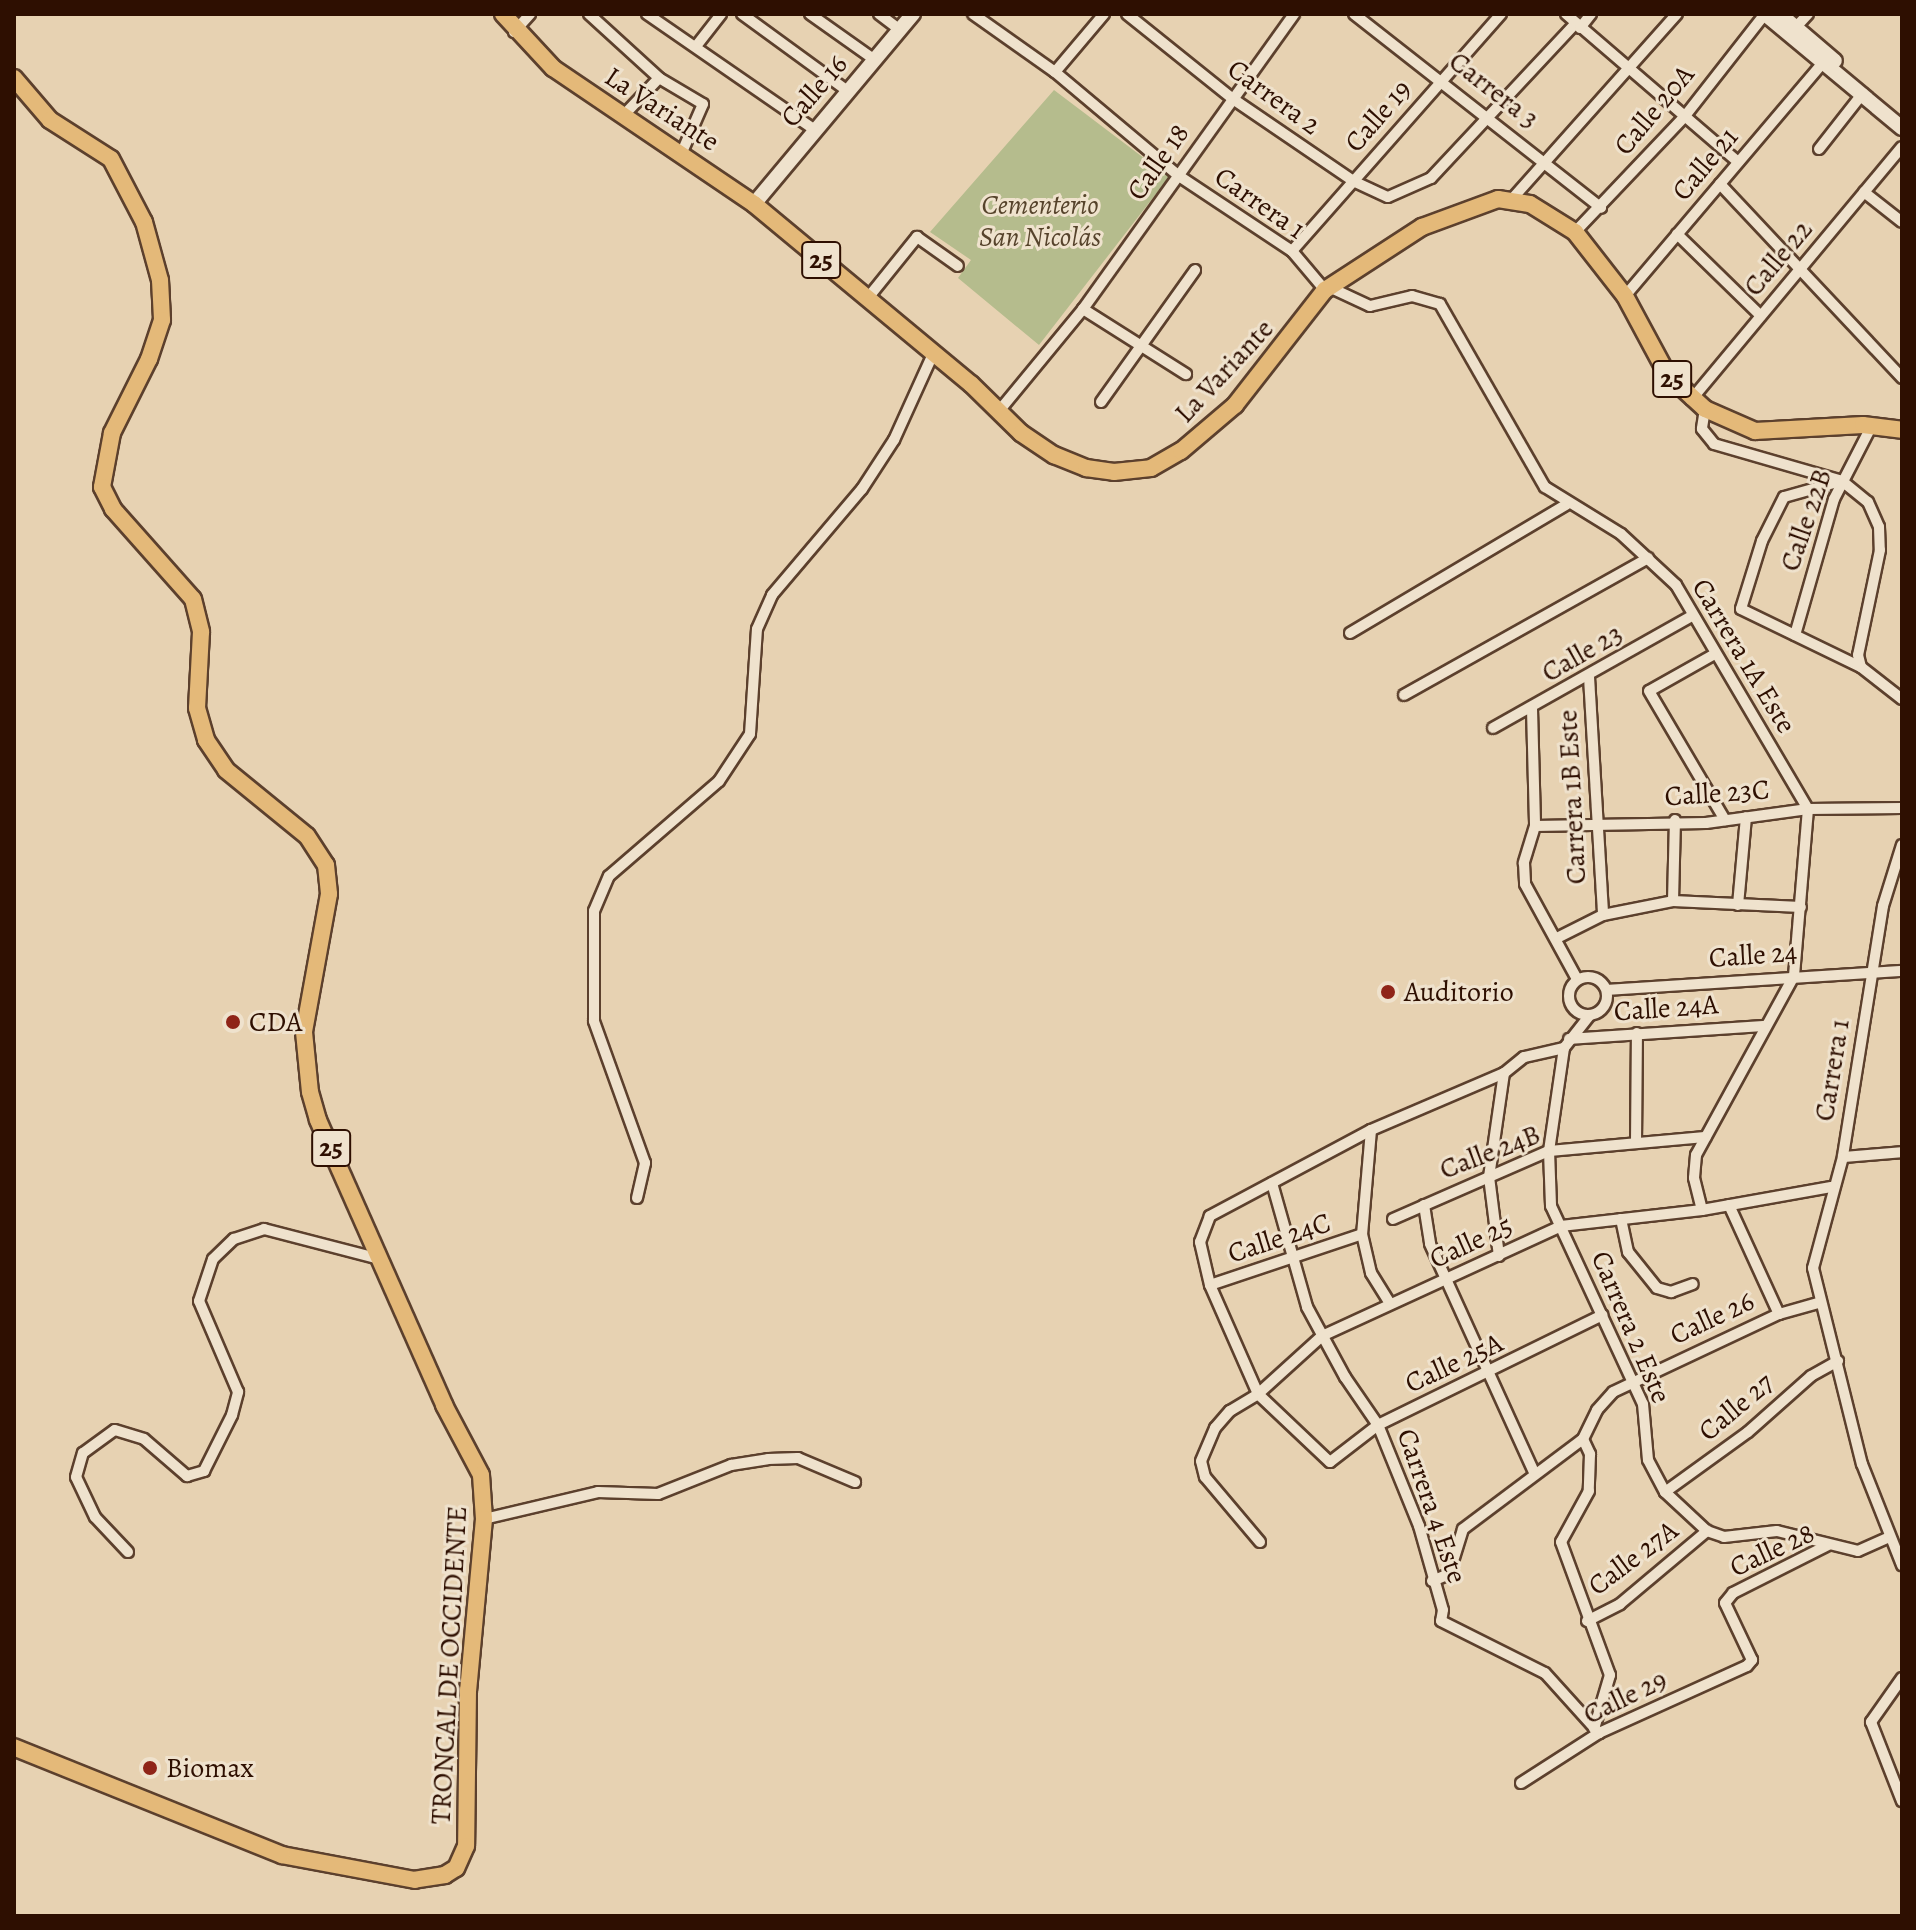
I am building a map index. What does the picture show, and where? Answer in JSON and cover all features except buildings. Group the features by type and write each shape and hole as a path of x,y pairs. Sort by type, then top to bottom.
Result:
{"main road":[{"name":"La Variante","path":"503,14 514,32 553,68 682,152 754,204 1054,455 1086,468 1114,472 1151,468 1208,432 1235,405 1327,289 1422,227 1482,202 1512,199"},
{"name":"TRONCAL DE OCCIDENTE","path":"14,1747 282,1855 415,1880 445,1875 463,1858 468,1826 468,1690 484,1519 481,1475 318,1120 305,1062 308,997 329,894 326,865 307,836 226,770 206,740 197,708 201,632 193,599 113,509 102,487 112,433 149,359 162,320 160,280 144,222 111,159 50,120 16,82"},
{"name":"25","path":"1512,199 1575,232 1625,296 1655,355 1698,404 1755,431 1872,425 1902,430"}],"street":[{"path":"514,32 530,14"},
{"path":"589,14 659,78 703,104 682,152"},
{"path":"647,14 697,45 814,129"},
{"path":"697,45 721,14"},
{"path":"742,14 849,92"},
{"path":"810,14 875,60"},
{"path":"879,14 900,30"},
{"name":"Calle 16","path":"754,204 913,14"},
{"name":"Carrera 1","path":"973,14 1055,72 1179,176 1292,251 1327,289"},
{"path":"1055,72 1104,14"},
{"name":"Carrera 2","path":"1127,14 1233,99 1374,194 1403,193 1431,178 1488,114"},
{"name":"Calle 18","path":"999,411 1083,309 1294,14"},
{"name":"Carrera 3","path":"1354,14 1488,114 1601,208"},
{"name":"Calle 19","path":"1292,251 1501,14"},
{"path":"1566,14 1738,162"},
{"path":"1488,114 1591,14"},
{"path":"1512,199 1677,14"},
{"path":"1765,14 1902,128"},
{"name":"Calle 20A","path":"1575,232 1685,116 1765,14"},
{"path":"1780,14 1902,119"},
{"path":"1795,28 1808,14"},
{"name":"Calle 21","path":"1625,296 1822,64"},
{"path":"623,116 659,78"},
{"path":"1819,149 1863,93"},
{"name":"Calle 22","path":"1698,404 1761,316 1902,147"},
{"path":"1720,184 1902,378"},
{"path":"1864,192 1902,222"},
{"path":"1677,234 1761,316"},
{"path":"867,299 917,237 958,266"},
{"path":"1101,402 1195,270"},
{"name":"Carrera 1A Este","path":"1327,289 1370,306 1412,296 1440,304 1545,487 1567,504 1603,522 1676,585 1713,655 1808,809"},
{"path":"1083,309 1186,374"},
{"path":"637,1198 645,1163 594,1021 594,911 609,876 719,781 750,734 757,629 772,595 862,489 894,440 933,354"},
{"path":"1698,404 1702,429 1714,444 1842,481 1868,502 1879,527 1880,550 1859,647 1861,667"},
{"name":"Calle 22B","path":"1795,635 1842,481 1872,425"},
{"path":"1842,481 1784,497 1762,541 1741,609 1861,667 1902,699"},
{"path":"1350,633 1567,504"},
{"path":"1404,695 1648,558"},
{"name":"Calle 23","path":"1493,728 1589,677 1692,616"},
{"path":"1713,655 1649,691 1725,820"},
{"name":"Carrera 1B Este","path":"1589,677 1603,915"},
{"path":"1532,709 1535,826 1524,863 1525,884 1559,937 1565,963 1577,979 1600,981 1607,990 1607,1002 1590,1015 1567,1044"},
{"name":"Calle 23C","path":"1535,826 1598,827 1675,820 1725,820 1808,809 1902,808"},
{"path":"1702,1210 1694,1178 1705,1137 1794,976 1808,809"},
{"path":"1738,905 1746,817"},
{"path":"1673,901 1675,820"},
{"name":"Carrera 1","path":"1902,845 1883,906 1843,1157 1831,1187 1813,1268 1818,1303 1838,1361 1862,1464 1887,1538 1902,1565"},
{"path":"1559,937 1603,915 1673,901 1801,907"},
{"name":"Calle 24","path":"1607,990 1902,971"},
{"path":"1577,979 1570,999 1579,1012 1590,1015"},
{"name":"Calle 24A","path":"1210,1285 1202,1227 1210,1216 1371,1130 1504,1073 1524,1057 1567,1044 1637,1033 1766,1026"},
{"path":"1636,1143 1637,1033"},
{"name":"Carrera 2 Este","path":"1567,1044 1549,1151 1551,1206 1603,1315 1630,1383 1643,1404 1648,1460 1665,1492 1707,1531"},
{"path":"1499,1256 1489,1177 1504,1073"},
{"path":"1371,1130 1362,1234 1371,1273 1390,1304"},
{"name":"Calle 24B","path":"1393,1219 1549,1151 1705,1137"},
{"path":"1843,1157 1902,1152"},
{"name":"Carrera 4 Este","path":"1272,1183 1293,1261 1322,1336 1378,1425 1419,1526 1432,1581 1443,1610 1441,1621 1545,1673 1597,1731"},
{"name":"Calle 25","path":"1260,1542 1200,1470 1215,1428 1238,1404 1258,1394 1322,1336 1561,1226 1702,1210 1831,1187"},
{"path":"1424,1205 1430,1244 1534,1472"},
{"path":"1729,1205 1779,1314"},
{"path":"1621,1219 1628,1252 1657,1288 1671,1292 1693,1284"},
{"path":"128,1552 95,1517 76,1477 83,1453 115,1430 144,1439 187,1476 204,1471 232,1415 238,1392 199,1301 213,1259 234,1239 264,1229 380,1259"},
{"name":"Calle 24C","path":"1210,1285 1293,1261 1362,1234"},
{"path":"1210,1285 1258,1394"},
{"name":"Calle 26","path":"1630,1383 1779,1314 1818,1303"},
{"name":"Calle 25A","path":"1258,1394 1330,1462 1378,1425 1488,1375 1603,1315"},
{"name":"Calle 27","path":"1665,1492 1748,1432 1811,1376 1838,1361"},
{"path":"1432,1581 1449,1574 1463,1529 1534,1472 1583,1439 1597,1410 1630,1383"},
{"path":"1583,1439 1590,1454 1589,1491 1561,1542 1587,1621 1610,1675 1597,1731"},
{"path":"484,1519 598,1492 658,1494 731,1465 768,1459 798,1458 855,1482"},
{"path":"1707,1531 1724,1537 1777,1531 1828,1545"},
{"name":"Calle 27A","path":"1587,1621 1620,1604 1707,1531"},
{"name":"Calle 28","path":"1752,1660 1725,1603 1733,1593 1828,1545 1858,1551 1887,1538"},
{"name":"Calle 29","path":"1521,1783 1597,1731 1752,1660"},
{"path":"1902,1678 1871,1722 1902,1801"}],"green space":[{"name":"Cementerio San Nicolás","path":"1054,90 1169,177 1039,345 958,278 971,260 930,232"}],"place":[{"name":"Auditorio","path":"1388,992"},
{"name":"CDA","path":"233,1022"},
{"name":"Biomax","path":"150,1768"}]}
